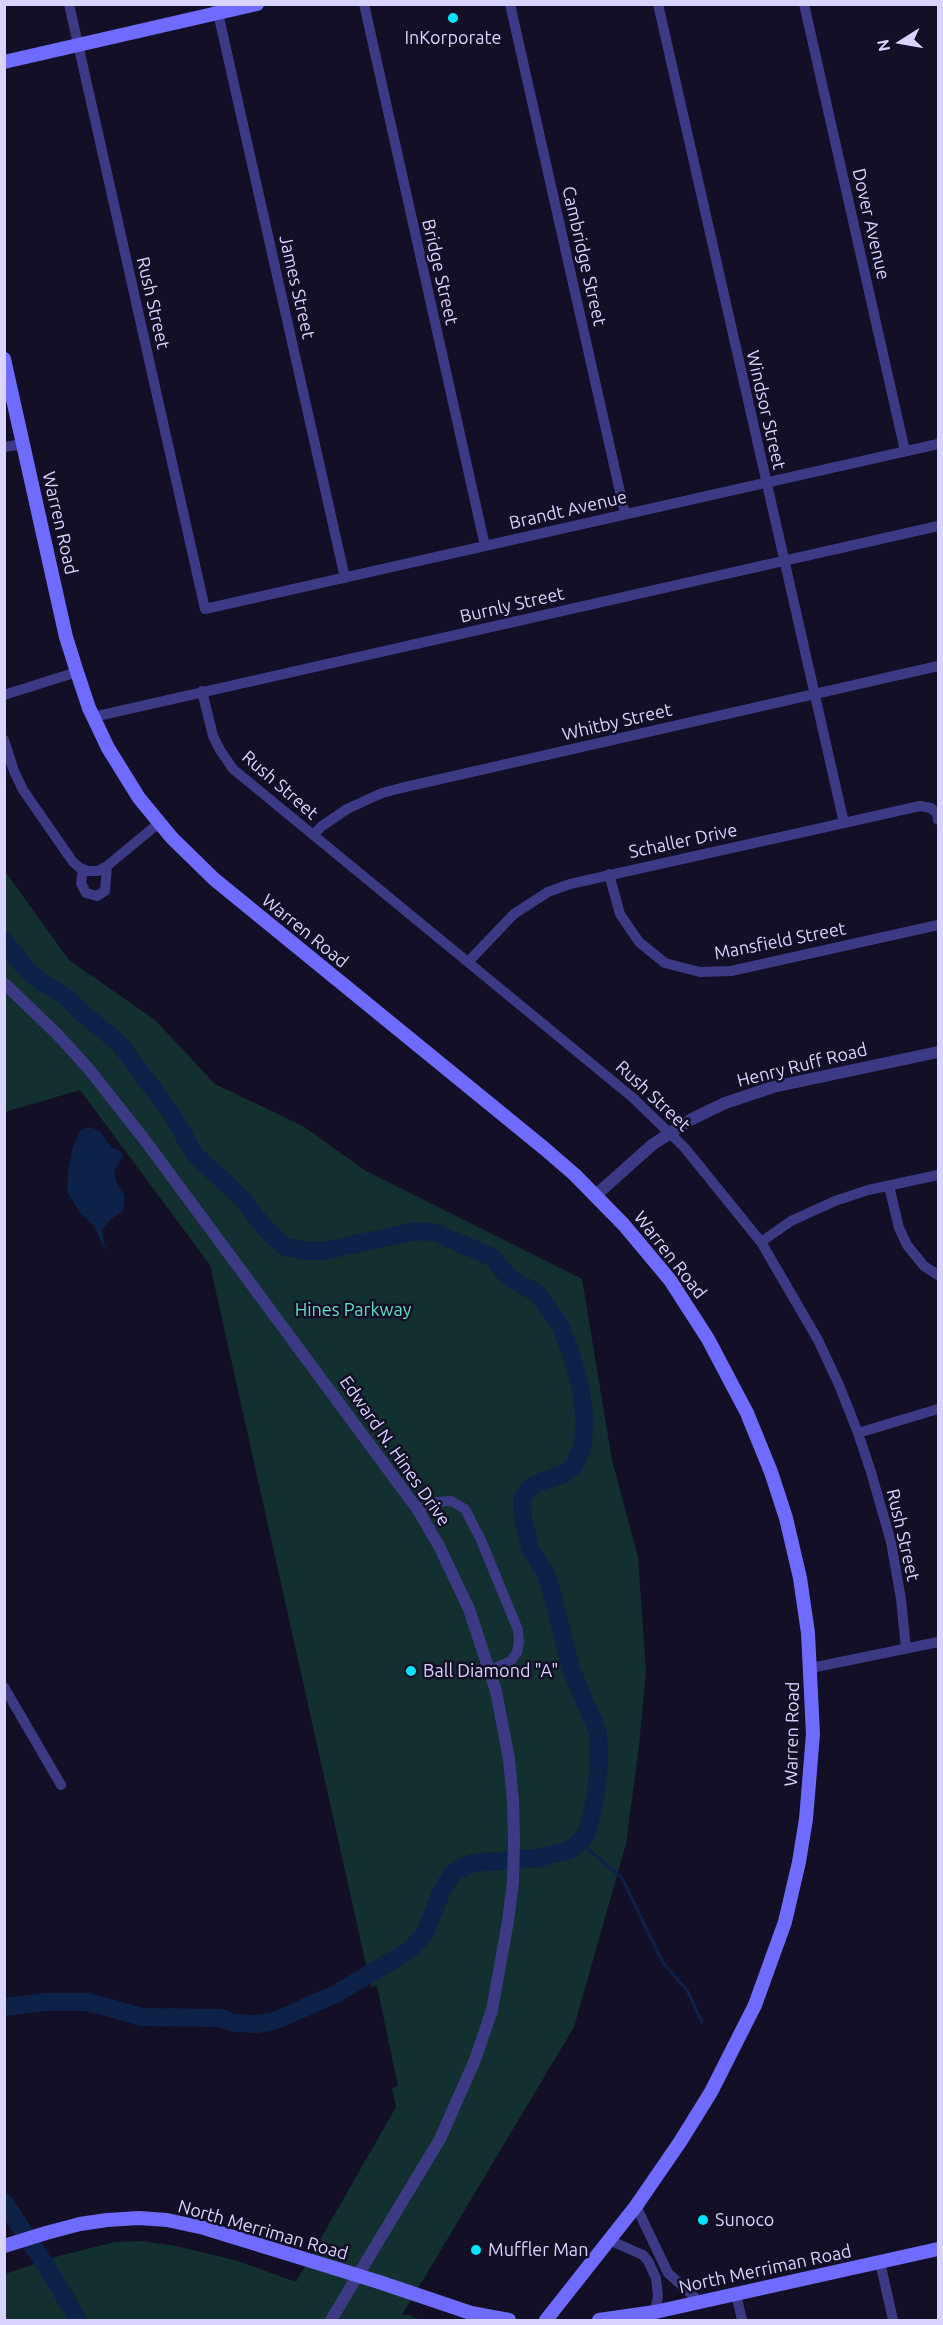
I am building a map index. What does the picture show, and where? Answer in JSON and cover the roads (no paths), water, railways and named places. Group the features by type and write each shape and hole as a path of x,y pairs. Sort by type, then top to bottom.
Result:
{"main road":[{"path":"4,62 217,9 257,4"},
{"name":"Warren Road","path":"4,359 66,637 76,672 93,717 123,773 159,823 187,854 221,885 545,1149 596,1196 644,1246 688,1305 713,1347 747,1413 771,1472 794,1550 805,1605 811,1668 813,1734 810,1792 800,1856 779,1939 755,2005 725,2067 685,2134 636,2206 546,2320"},
{"name":"North Merriman Road","path":"4,2247 46,2233 107,2220 140,2218 166,2220 204,2228 471,2313 509,2320"},
{"name":"North Merriman Road","path":"599,2320 655,2312 939,2249"}],"street":[{"name":"Rush Street","path":"69,4 205,609"},
{"name":"Bridge Street","path":"364,4 485,546"},
{"name":"Cambridge Street","path":"510,4 625,514"},
{"name":"Windsor Street","path":"658,4 844,823"},
{"name":"Dover Avenue","path":"804,4 905,451"},
{"name":"James Street","path":"217,9 345,578"},
{"path":"4,447 24,444"},
{"name":"Brandt Avenue","path":"205,609 939,444"},
{"name":"Burnly Street","path":"93,717 939,526"},
{"name":"Whitby Street","path":"313,835 347,809 401,788 939,666"},
{"path":"4,695 76,672"},
{"name":"Rush Street","path":"202,691 213,736 227,761 240,776 609,1077 670,1132 761,1242 818,1340 858,1433 891,1542 901,1599 906,1649"},
{"path":"4,740 23,790 73,862 83,869 99,871 159,823"},
{"name":"Schaller Drive","path":"468,962 501,925 529,903 570,884 920,806 931,808 939,820"},
{"path":"83,869 81,883 86,893 97,896 105,891 107,866"},
{"name":"Mansfield Street","path":"609,874 620,914 639,942 665,963 700,972 731,970 939,925"},
{"name":"Edward N. Hines Drive","path":"4,983 88,1068 144,1139 418,1510 461,1591 490,1670 502,1716 513,1802 513,1882 502,1961 492,2010 463,2090 434,2149 331,2320"},
{"name":"Henry Ruff Road","path":"596,1196 652,1145 711,1109 767,1089 939,1052"},
{"path":"761,1242 791,1221 822,1206 852,1195 939,1175"},
{"path":"889,1186 899,1228 907,1245 924,1266 939,1275"},
{"path":"858,1433 939,1409"},
{"path":"418,1510 434,1502 451,1501 465,1509 481,1540 518,1630 519,1642 517,1652 511,1661 490,1670"},
{"path":"811,1668 939,1642"},
{"path":"4,1687 61,1785"},
{"path":"636,2206 668,2273 699,2301"},
{"path":"609,2240 643,2254 653,2269 658,2296 655,2312"},
{"path":"880,2262 893,2320"},
{"path":"736,2294 741,2320"}],"water":[{"path":"90,1127 100,1131 112,1148 119,1150 123,1156 114,1172 116,1181 125,1196 123,1211 110,1220 102,1230 106,1253 95,1228 79,1211 67,1192 68,1170 73,1146 81,1130"}],"waterway":[{"path":"4,940 24,967 40,981 65,996 119,1043 171,1113 195,1155 239,1195 264,1227 284,1246 304,1251 324,1251 416,1231 436,1233 494,1258 507,1276 538,1294 560,1325 571,1354 581,1390 585,1423 582,1448 574,1466 566,1473 533,1485 522,1498 523,1519 530,1548 546,1574 571,1669 598,1732 599,1765 595,1800 587,1832 580,1842 569,1850 538,1858 472,1863 454,1872 443,1888 424,1935 408,1951 336,1994 274,2021 257,2024 233,2023 221,2018 142,2017 88,2002 46,2002 4,2007"},
{"path":"580,1842 622,1878 663,1963 687,1990 702,2022"},
{"path":"4,2202 78,2320"}],"place":[{"name":"InKorporate","path":"453,18"},
{"name":"Ball Diamond \"A\"","path":"411,1671"},
{"name":"Sunoco","path":"703,2220"},
{"name":"Muffler Man","path":"476,2250"}],"park label":[{"name":"Hines Parkway","path":"353,1310"}]}
